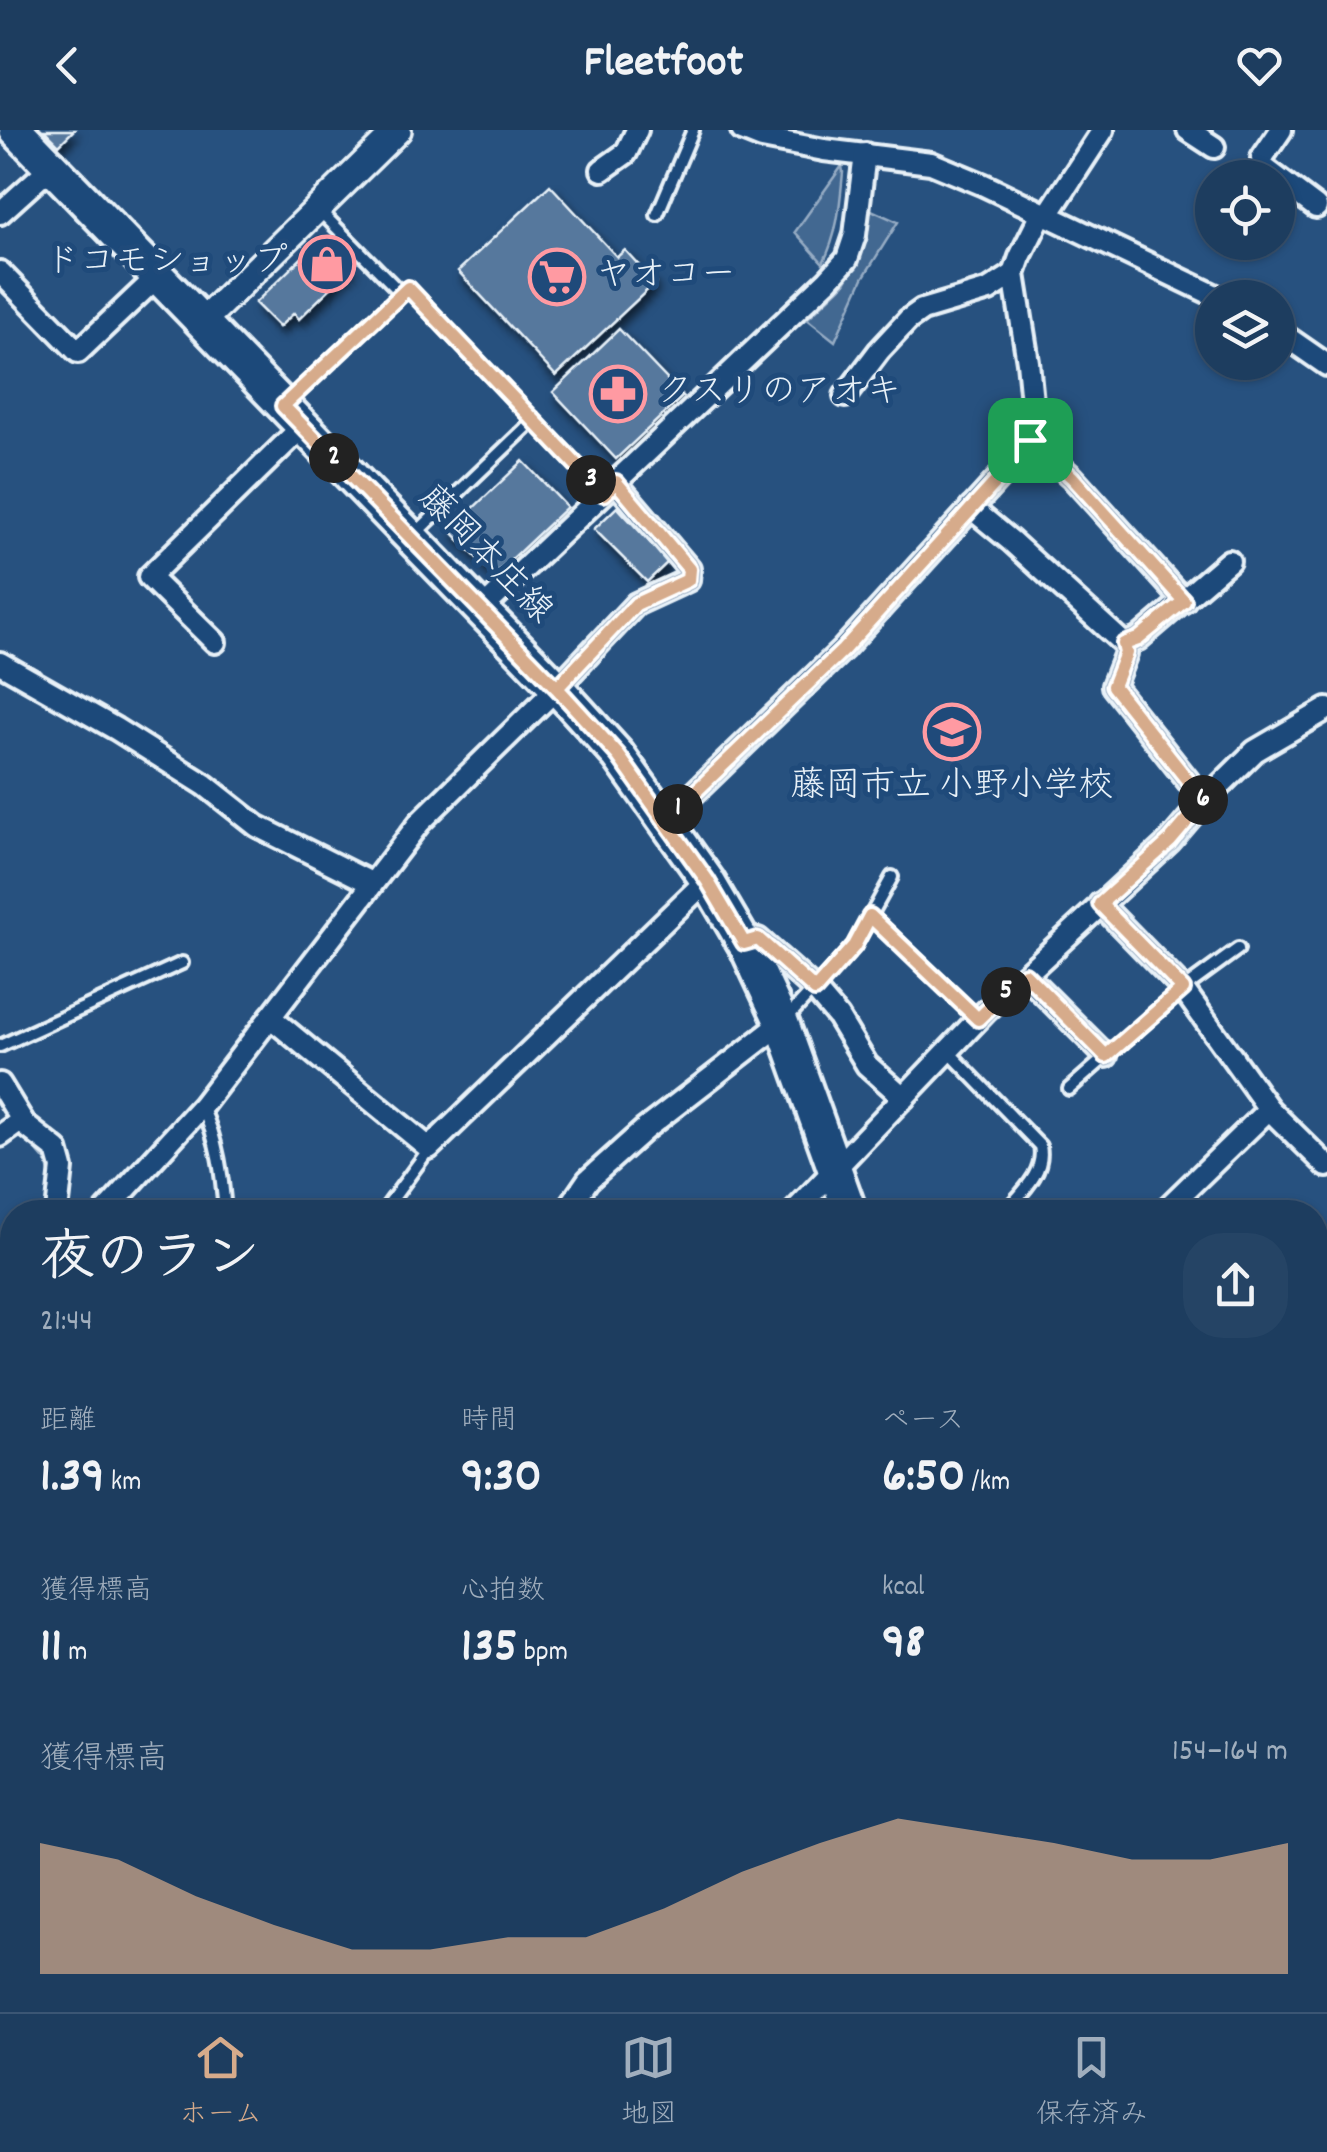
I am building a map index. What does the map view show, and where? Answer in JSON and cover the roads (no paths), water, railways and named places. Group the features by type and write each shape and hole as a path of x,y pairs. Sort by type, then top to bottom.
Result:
{"main road":[{"name":"藤岡本庄線","path":"16,130 618,755 707,880 744,943 782,1023 846,1200"}],"street":[{"path":"202,322 398,130"},
{"path":"602,170 626,153 637,130"},
{"path":"742,130 762,138 932,163 1195,286"},
{"path":"665,821 843,650 1030,440 1034,432 1030,380 1014,274 1044,214 1103,130"},
{"path":"1188,130 1214,147"},
{"path":"1282,130 1262,158 1264,167 1316,206"},
{"path":"481,610 847,259 856,234 866,154"},
{"path":"0,213 51,167"},
{"path":"0,272 78,352 158,276"},
{"path":"845,396 908,320 922,310 989,290 1014,274"},
{"path":"1295,343 1327,365"},
{"path":"215,642 148,577 293,416"},
{"path":"1030,440 1072,477 1184,601"},
{"path":"116,1200 202,1106 420,822 557,688 636,604 688,580 689,569 610,488"},
{"path":"971,508 1124,644 1126,653 1113,686 1204,801"},
{"path":"1124,644 1138,639 1229,561"},
{"path":"0,663 206,785 257,826 371,883"},
{"path":"806,1200 978,1019 1170,841 1255,751 1327,709"},
{"path":"270,1017 429,1148 707,880"},
{"path":"1100,904 1183,989 1269,1109 1327,1166"},
{"path":"744,943 758,939 815,990 838,1017 867,1066 904,1098"},
{"path":"1025,974 1106,1056"},
{"path":"574,1200 588,1180 645,1128 782,1023"},
{"path":"0,1084 25,1126 56,1150 62,1168 58,1200"},
{"path":"1175,1200 1269,1109"},
{"path":"0,1136 22,1120"}],"lane":[{"path":"656,215 693,130"},
{"path":"318,208 402,294"},
{"path":"293,416 408,288 534,420 610,488"},
{"path":"411,538 534,420"},
{"path":"782,1023 854,946 892,877"},
{"path":"870,916 978,1019"},
{"path":"1069,1089 1183,989 1238,949"},
{"path":"0,1046 182,963"},
{"path":"948,1051 1040,1146 1042,1158 1035,1175 1015,1200"},
{"path":"202,1106 219,1152 226,1200"},
{"path":"392,1200 429,1148"}],"waterway":[{"path":"0,1104 11,1122"},
{"path":"30,1141 47,1161 52,1178"}],"place":[{"name":"ドコモショップ","path":"327,264"},
{"name":"ヤオコー","path":"557,277"},
{"name":"クスリのアオキ","path":"618,394"},
{"name":"藤岡市立 小野小学校","path":"952,732"}]}
